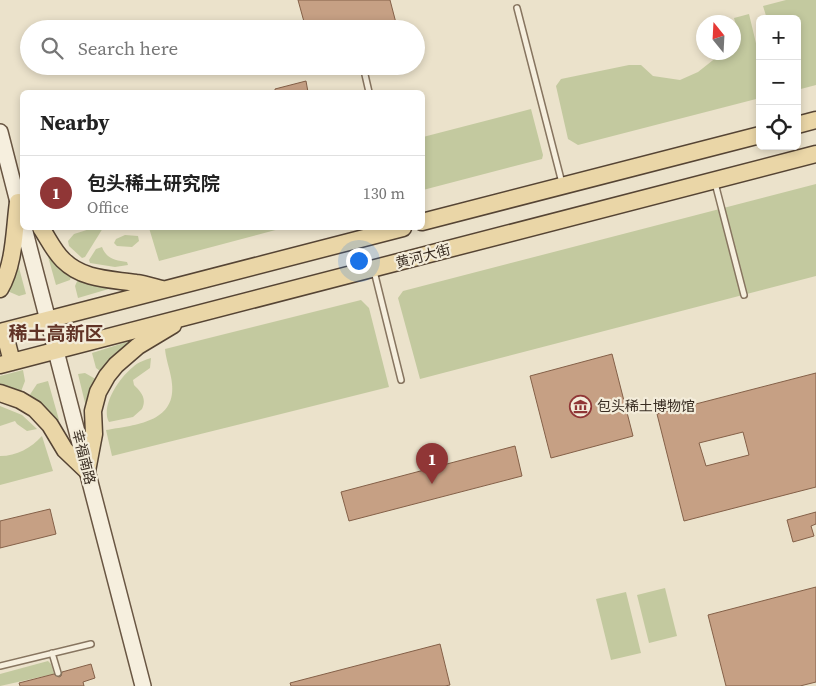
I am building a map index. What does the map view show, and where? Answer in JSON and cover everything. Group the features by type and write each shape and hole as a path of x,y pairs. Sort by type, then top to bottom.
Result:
{"main road":[{"path":"801,124 816,120"},
{"path":"0,132 20,204 10,265 0,289"},
{"path":"425,221 756,135"},
{"name":"黄河大街","path":"6,363 816,154"},
{"name":"幸福南路","path":"25,230 143,686"},
{"path":"42,230 56,253 74,269 103,280 136,283 164,290"},
{"path":"6,363 2,332 395,230"},
{"path":"87,471 94,434 92,418 95,401 106,376 138,346 184,317"},
{"path":"0,393 20,400 35,409 56,434 65,450 87,471"}],"lane":[{"path":"517,8 563,186"},
{"path":"365,75 369,90"},
{"path":"714,180 744,295"},
{"path":"373,268 401,380"},
{"path":"0,666 91,644"},
{"path":"52,653 58,673"}],"green space":[{"path":"786,0 816,0 816,85 801,89 801,15 766,15 763,6"},
{"path":"749,14 756,43 756,99 578,145 568,139 556,86 561,79 629,65 641,65 653,76 680,80 698,72 713,60 741,60 741,16"},
{"path":"531,109 543,155 542,159 425,189 425,136"},
{"path":"816,184 816,276 420,379 398,298 403,291"},
{"path":"87,230 102,230 85,257 82,258 69,246 68,241 74,234"},
{"path":"150,230 275,230 159,261"},
{"path":"125,235 138,236 139,241 132,247 117,246 114,243 116,239"},
{"path":"102,247 106,255 116,260 127,262 128,265 115,267 90,263 89,260 96,249"},
{"path":"47,253 72,273 70,280 56,285"},
{"path":"18,264 26,294 19,296 5,290"},
{"path":"79,277 112,288 78,298 75,286"},
{"path":"361,300 369,308 389,387 112,456 106,430 140,424 151,420 167,407 171,397 172,384 165,349"},
{"path":"132,342 103,373 96,368 92,353"},
{"path":"151,358 150,368 133,380 134,385 144,398 142,409 133,417 109,422 107,408 117,385 135,365"},
{"path":"23,370 25,381 20,394 0,387 0,376"},
{"path":"85,373 99,381 86,407 78,374"},
{"path":"48,381 59,420 53,423 27,399 37,384"},
{"path":"0,406 22,415 37,429 27,431 15,421 0,426"},
{"path":"42,436 53,471 0,485 0,456 12,455 23,450"},
{"path":"665,588 677,636 649,643 637,595"},
{"path":"626,592 641,653 611,660 596,599"},
{"path":"48,661 54,674 0,686 0,674"}],"building":[{"path":"298,0 390,0 395,20 304,20"},
{"path":"306,81 308,90 275,90"},
{"name":"包头稀土博物馆","path":"612,354 633,436 551,458 530,376"},
{"path":"816,373 816,487 684,521 657,414","holes":["743,432 749,455 706,466 699,443"]},
{"path":"515,446 522,476 349,521 341,492"},
{"path":"50,509 56,534 0,548 0,521"},
{"path":"816,512 816,524 811,526 814,536 793,542 787,520"},
{"path":"816,587 816,682 800,686 726,686 708,615"},
{"path":"440,644 450,685 291,686 290,683"},
{"path":"91,664 95,678 83,682 84,686 20,686 19,683 54,674 59,677 62,672"}],"place":[{"name":"包头稀土博物馆","path":"581,406"},
{"name":"包头稀土研究院","path":"432,484"}],"district":[{"name":"稀土高新区","path":"56,333"}]}
